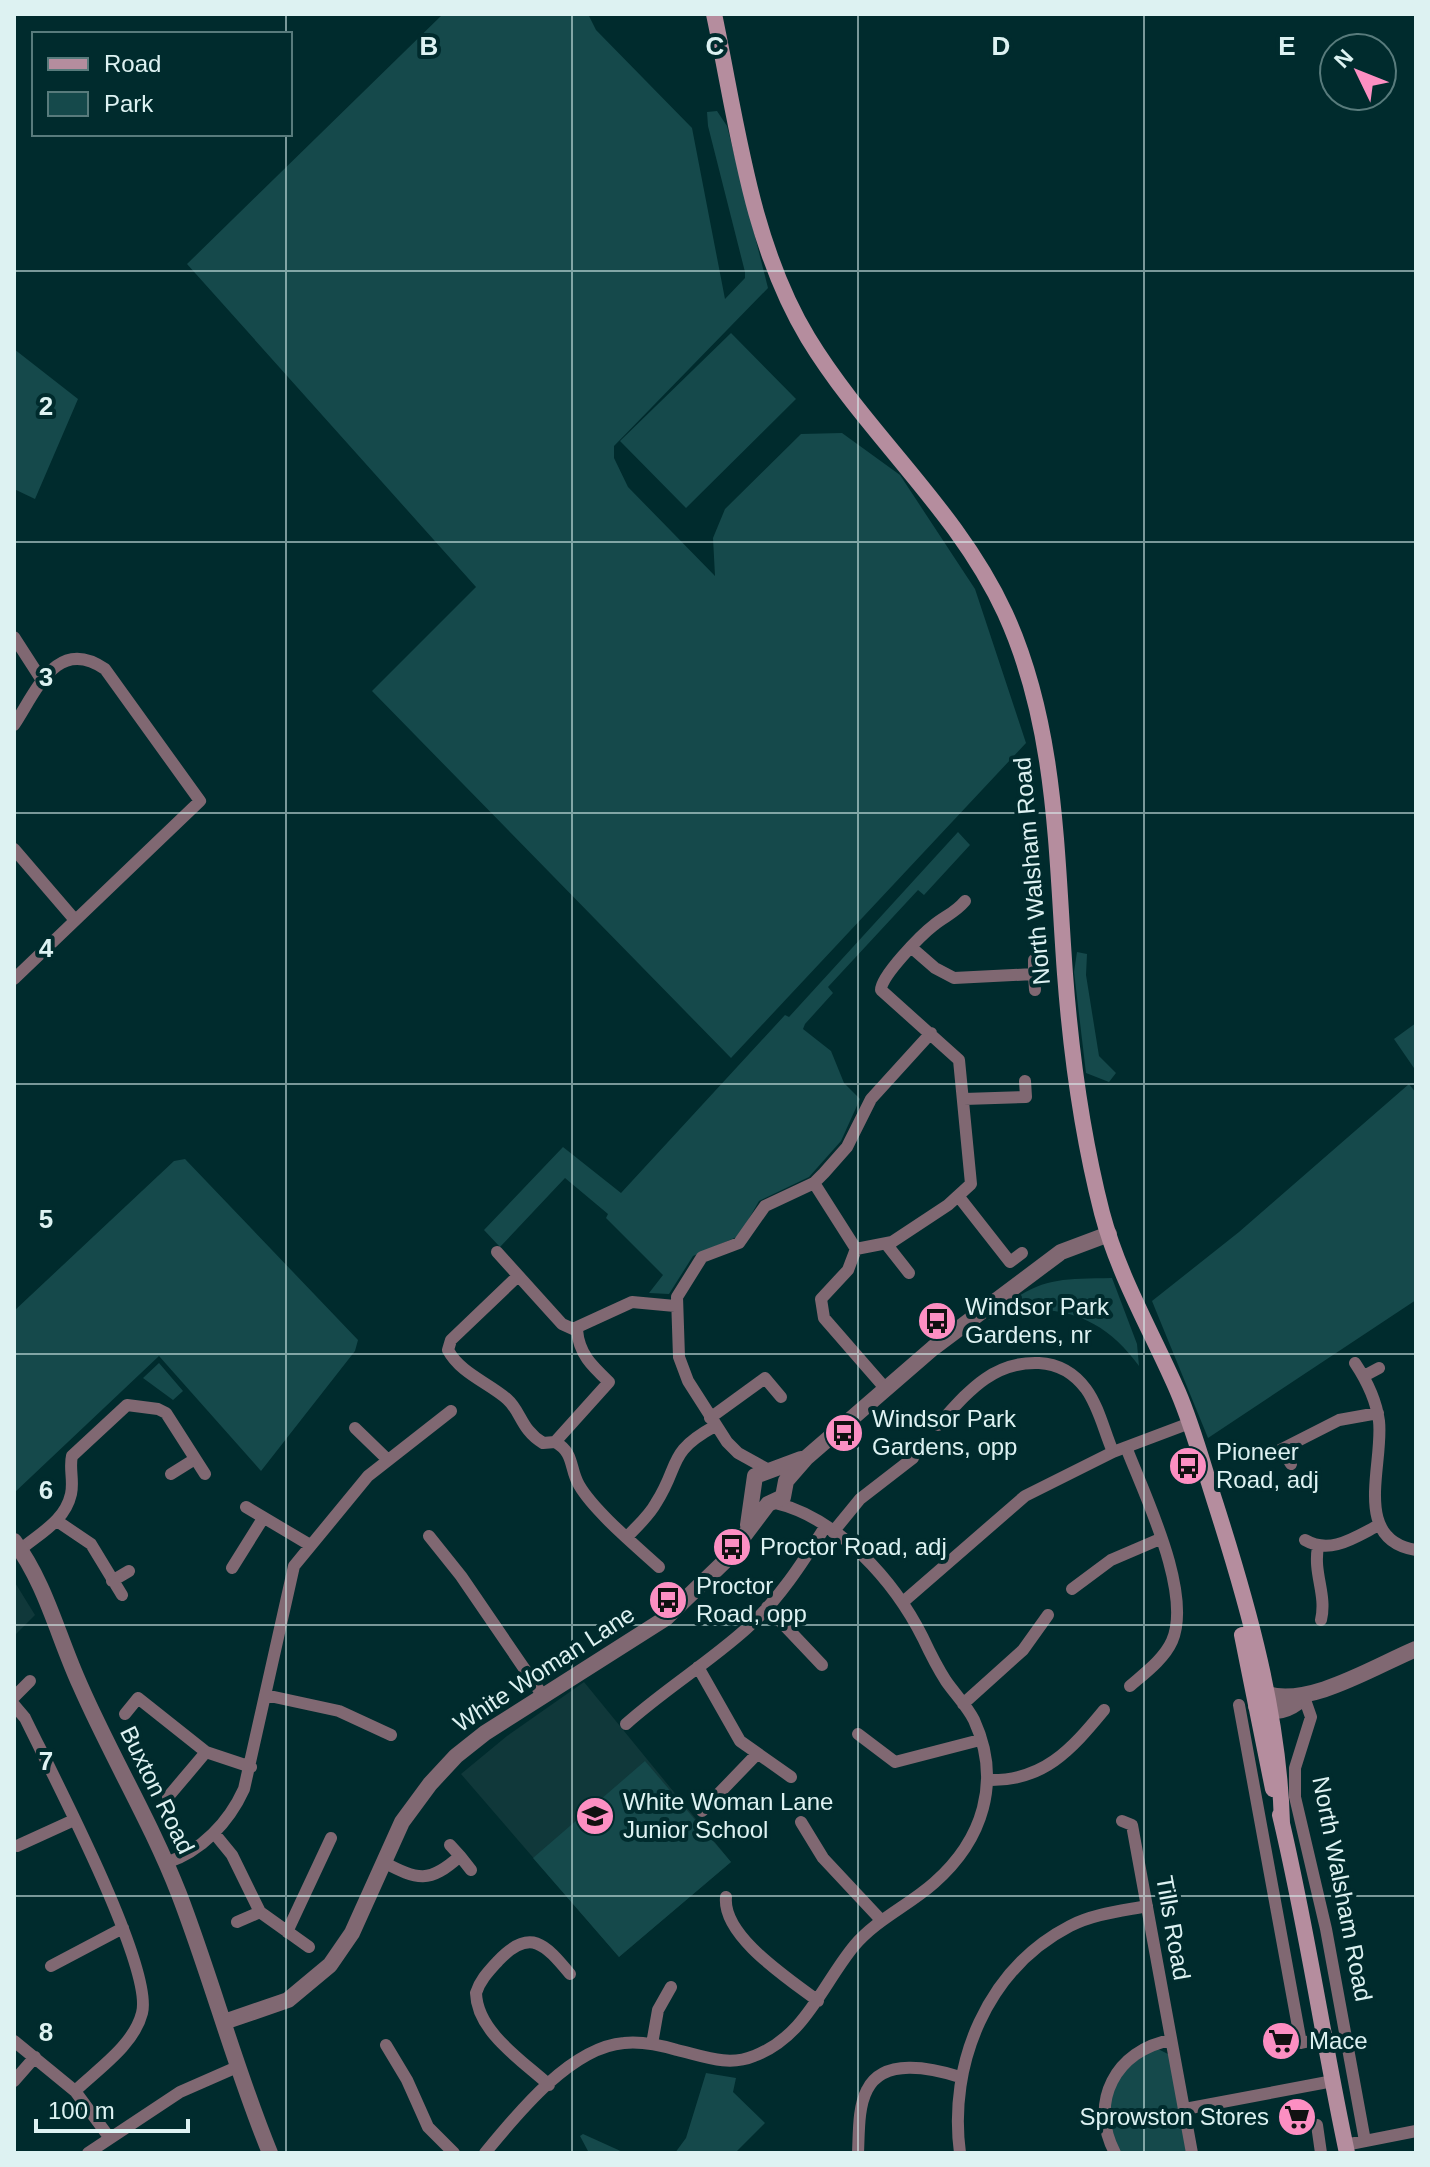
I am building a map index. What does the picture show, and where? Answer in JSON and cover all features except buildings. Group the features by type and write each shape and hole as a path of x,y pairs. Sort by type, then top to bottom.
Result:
{"main road":[{"name":"North Walsham Road","path":"714,14 755,203 788,299 831,372 957,529 989,582 1022,657 1036,702 1051,780 1077,1089 1109,1234 1138,1309 1190,1423 1228,1542 1258,1704 1280,1773 1282,1823 1292,1881 1325,2038 1336,2112 1346,2149"}],"street":[{"path":"14,637 43,682"},
{"path":"14,725 43,682 63,660 91,659 105,669 200,801 14,979"},
{"path":"14,849 75,920"},
{"path":"856,1249 887,1245 959,1197 971,1184 959,1060 881,990 885,976 935,924 958,916 965,901"},
{"path":"912,948 935,968 954,978 1034,974"},
{"path":"1034,960 1035,990"},
{"path":"485,2153 549,2085 592,2052 621,2043 652,2044 721,2061 738,2061 776,2044 793,2031 818,2001 854,1946 881,1920 927,1889 967,1848 984,1812 987,1763 974,1719 945,1679 903,1602 859,1554 824,1526 779,1494 753,1488 738,1453 712,1422 682,1371 675,1306 702,1257 739,1243 765,1206 814,1183 847,1147 871,1099 931,1033"},
{"path":"1025,1081 1027,1111"},
{"path":"964,1099 1026,1097"},
{"path":"814,1183 856,1249"},
{"path":"959,1197 1010,1262"},
{"name":"White Woman Lane","path":"224,2022 288,2000 330,1965 352,1933 410,1810 445,1766 485,1733 633,1641 687,1600 725,1561 746,1530 806,1458 885,1388 1046,1262 1080,1243 1109,1234"},
{"path":"887,1245 909,1273"},
{"path":"856,1249 848,1270 821,1299 817,1310 885,1388"},
{"path":"497,1252 562,1324 577,1330 632,1302 675,1306"},
{"path":"997,1271 1022,1253"},
{"path":"518,1276 451,1340 448,1350 459,1364 509,1400 521,1423 538,1440 555,1442 570,1455 575,1475 585,1493 659,1567"},
{"path":"555,1442 609,1382 588,1362 580,1348 577,1330"},
{"path":"941,1416 1003,1366 1026,1362 1052,1363 1067,1370 1084,1386 1113,1452"},
{"path":"1355,1363 1364,1376 1378,1413 1374,1506 1379,1525 1391,1540 1416,1550"},
{"path":"1364,1376 1379,1368"},
{"path":"628,1536 658,1501 668,1474 687,1442 712,1422 760,1374 781,1397"},
{"path":"17,1546 57,1521 71,1494 72,1456 127,1405 166,1413 205,1474"},
{"path":"1291,1464 1279,1451 1339,1420 1378,1413"},
{"path":"166,1863 181,1858 214,1833 236,1807 251,1767 290,1578 310,1545 349,1496 387,1459 449,1417"},
{"path":"903,1602 1025,1496 1113,1452 1190,1423"},
{"path":"355,1428 387,1459"},
{"path":"1126,1447 1174,1585 1177,1625 1167,1650 1146,1681 1130,1686"},
{"path":"738,1453 770,1469 779,1494"},
{"name":"White Woman Lane","path":"746,1530 753,1488 770,1469 806,1458"},
{"path":"171,1474 195,1459"},
{"path":"626,1724 645,1716 698,1667 748,1628 767,1607 824,1526 903,1461"},
{"path":"246,1507 262,1520 294,1533 310,1545"},
{"path":"232,1568 262,1520"},
{"path":"57,1521 91,1544 122,1595"},
{"path":"1305,1540 1318,1547 1343,1543 1379,1525"},
{"path":"429,1536 461,1576 543,1696"},
{"path":"1080,1588 1111,1560 1160,1539"},
{"name":"Buxton Road","path":"17,1546 49,1606 94,1716 134,1792 166,1863 270,2153"},
{"path":"1318,1547 1315,1568 1324,1600 1321,1620"},
{"path":"112,1581 129,1571"},
{"path":"767,1607 822,1665"},
{"path":"963,1704 1046,1630 1048,1615"},
{"path":"1258,1704 1304,1697 1416,1649"},
{"path":"698,1667 730,1729 756,1755 787,1768"},
{"path":"14,1697 30,1681"},
{"path":"125,1714 142,1692 206,1752 251,1767"},
{"path":"265,1695 339,1711 381,1735"},
{"name":"North Walsham Road","path":"1304,1697 1311,1717 1295,1768 1295,1797 1317,1882 1365,2141"},
{"name":"North Walsham Road","path":"1258,1704 1272,1889 1301,2043 1325,2038"},
{"path":"14,1705 25,1718 74,1820 123,1928 143,1984 142,2016 126,2043 75,2091"},
{"path":"987,1780 1018,1780 1043,1768 1100,1725 1104,1710"},
{"path":"858,1734 873,1739 895,1768 980,1740"},
{"path":"176,1797 206,1752"},
{"path":"702,1811 709,1796 756,1755"},
{"path":"17,1846 74,1820"},
{"name":"Tills Road","path":"1130,1822 1192,2153"},
{"path":"795,1842 804,1828 823,1858 881,1920"},
{"path":"214,1833 232,1855 260,1912 309,1947"},
{"path":"287,1932 331,1838"},
{"path":"450,1845 471,1870"},
{"path":"383,1862 419,1878 431,1877 460,1856"},
{"name":"North Walsham Road","path":"1272,1889 1292,1881"},
{"path":"729,1903 740,1935 818,2001"},
{"path":"960,2153 957,2125 960,2077 980,2019 1010,1974 1031,1953 1072,1924 1147,1906"},
{"path":"237,1922 260,1912"},
{"path":"51,1966 61,1954 123,1928"},
{"path":"549,2085 499,2039 484,2019 476,1993 486,1975 518,1943 541,1944 570,1967"},
{"path":"652,2044 671,1987"},
{"path":"1115,2153 1105,2126 1104,2111 1111,2082 1119,2068 1142,2049 1171,2040"},
{"path":"14,2041 75,2091 109,2137"},
{"path":"386,2045 395,2072 428,2127 454,2153"},
{"path":"14,2081 35,2057"},
{"path":"88,2153 180,2092 237,2067"},
{"path":"858,2153 866,2090 883,2072 907,2068 960,2077"},
{"path":"1185,2109 1333,2081"},
{"path":"1317,2125 1321,2153"},
{"path":"1346,2149 1365,2141 1416,2131"}],"shaded area":[{"path":"14,1581 35,1615 14,1636"},
{"name":"White Woman Lane Junior School","path":"584,1682 731,1862 619,1957 461,1774 507,1736"}],"green space":[{"path":"443,14 588,14 596,30 692,128 725,299 745,278 745,272 708,126 707,112 717,111 727,126 768,288 614,446 614,458 628,487 715,576 713,538 725,509 801,434 842,433 900,475 975,589 1026,743 731,1058 372,691 476,587 187,264"},
{"path":"731,333 796,399 686,508 620,441"},
{"path":"14,349 78,399 35,499 14,489"},
{"path":"958,832 970,845 924,895 918,890 828,987 833,993 803,1029 831,1051 844,1083 860,1099 841,1141 809,1177 759,1201 739,1236 693,1256 669,1294 649,1293 663,1275 606,1218 608,1214 565,1178 500,1247 484,1230 563,1147 621,1193 785,1015 789,1017"},
{"path":"1077,952 1087,954 1086,975 1099,1056 1116,1073 1109,1082 1086,1073 1074,972"},
{"path":"1416,1023 1416,1071 1394,1039"},
{"path":"1409,1084 1416,1093 1416,1300 1208,1438 1152,1301 1239,1232"},
{"path":"185,1159 358,1340 355,1351 261,1471 159,1356 14,1493 14,1311 174,1161"},
{"path":"1112,1278 1137,1344 1139,1366 1108,1333 1072,1315 1032,1310 988,1320 1019,1296 1046,1284 1074,1279"},
{"path":"159,1363 183,1391 173,1400 143,1378"},
{"path":"645,1761 731,1862 619,1957 533,1858"},
{"path":"1156,2048 1170,2055 1189,2153 1120,2153 1109,2120 1112,2092 1129,2067"},
{"path":"706,2073 736,2078 733,2092 765,2123 735,2153 675,2153 686,2138"},
{"path":"583,2134 625,2153 589,2153 580,2136"}],"place":[{"name":"Windsor Park Gardens, nr","path":"937,1321"},
{"name":"Windsor Park Gardens, opp","path":"844,1433"},
{"name":"Pioneer Road, adj","path":"1188,1466"},
{"name":"Proctor Road, adj","path":"732,1547"},
{"name":"Proctor Road, opp","path":"668,1600"},
{"name":"White Woman Lane Junior School","path":"595,1816"},
{"name":"Mace","path":"1281,2041"},
{"name":"Sprowston Stores","path":"1297,2117"}]}
